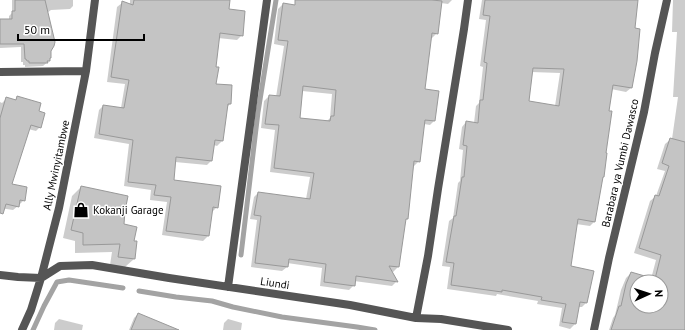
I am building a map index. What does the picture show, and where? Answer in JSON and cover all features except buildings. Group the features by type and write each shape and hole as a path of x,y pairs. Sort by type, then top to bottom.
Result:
{"street":[{"name":"Ally Mwinyitambwe","path":"22,330 31,310 41,278 59,208 86,71 96,0"},
{"path":"228,287 267,0"},
{"path":"416,318 428,256 468,0"},
{"name":"Barabara ya Vumbi Dawasco","path":"594,330 609,258 644,112 654,53 667,0"},
{"path":"0,72 86,71"},
{"name":"Liundi","path":"41,278 60,266 92,265 350,305 416,318 441,319 508,330"},
{"path":"0,274 18,277 41,278"}],"waterway":[{"path":"241,255 258,112 276,0"},
{"path":"33,330 57,282 69,280 123,288"},
{"path":"139,291 212,301 282,317 375,330"}],"place":[{"name":"Kokanji Garage","path":"81,210"}]}
